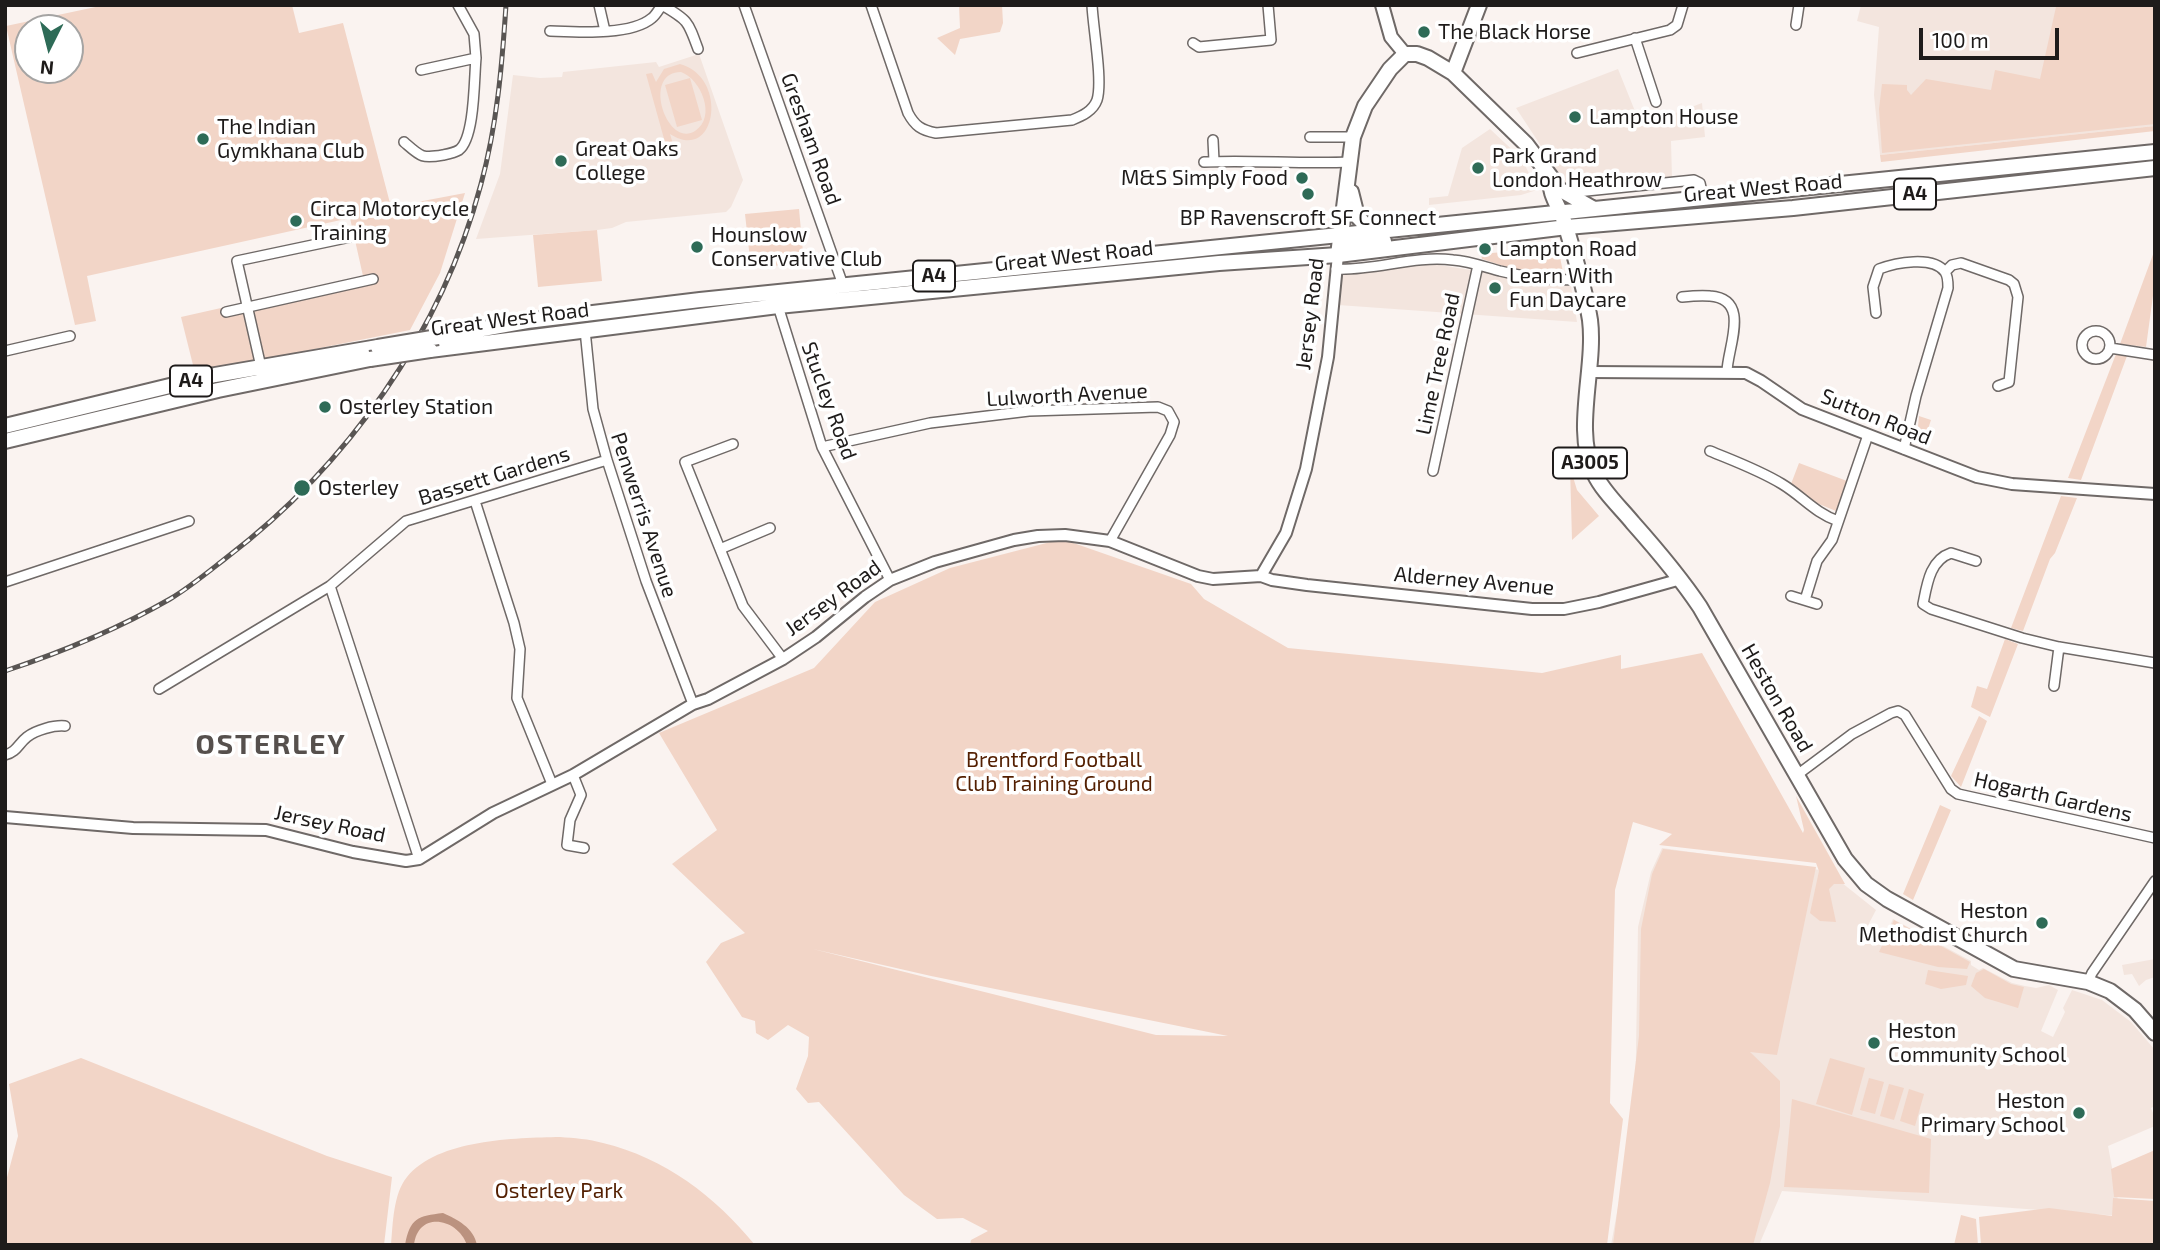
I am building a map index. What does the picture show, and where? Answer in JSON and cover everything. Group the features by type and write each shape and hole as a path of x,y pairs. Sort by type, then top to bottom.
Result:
{"main road":[{"path":"1382,5 1391,37 1405,54"},
{"path":"1453,73 1479,5"},
{"name":"A3005","path":"1405,54 1428,58 1453,73 1526,144 1559,187 1564,220"},
{"name":"Jersey Road","path":"1337,262 1353,137 1365,106 1390,69 1405,54"},
{"name":"Great West Road","path":"5,426 175,384 261,367 374,353 430,350 778,306 1205,264 1337,262 1431,249 1564,220 1595,209 1702,192 2155,152"},
{"name":"Great West Road","path":"5,442 438,337 527,321 700,300 1371,230 1817,205 2155,167"},
{"path":"1349,184 1357,216 1371,230"},
{"path":"1559,187 1595,209"},
{"name":"Heston Road","path":"1564,220 1590,318 1590,372 1585,432 1591,467 1610,496 1681,579 1718,637 1855,873 1874,890 2014,969 2088,982 2110,990 2155,1033"},
{"path":"1341,235 1350,242 1398,240 1431,249"}],"street":[{"path":"404,142 426,158 451,154 464,144 470,119 476,58 474,34 458,5"},
{"path":"600,5 604,31"},
{"path":"550,30 589,33 642,24 653,18 662,5 689,24 698,49"},
{"name":"Gresham Road","path":"744,5 843,285"},
{"path":"871,5 908,113 920,129 936,133 1072,120 1090,111 1097,102 1099,88 1092,5"},
{"path":"1192,43 1199,47 1271,40 1268,5"},
{"path":"1577,53 1670,30 1677,25 1683,5"},
{"path":"1796,25 1799,5"},
{"path":"1635,38 1656,102"},
{"path":"421,70 476,58"},
{"path":"1310,137 1353,137"},
{"path":"1213,139 1214,161"},
{"path":"1204,162 1350,162"},
{"name":"Great West Road","path":"1559,187 1694,180 1700,183 1702,192"},
{"path":"261,367 237,261 360,235"},
{"path":"1431,249 1455,260 1528,277 1580,279"},
{"name":"Jersey Road","path":"5,817 169,829 266,830 354,852 406,861 419,859 485,817 573,775 693,704 708,699 783,659 890,580 935,562 1014,540 1065,535 1110,541 1198,576 1213,579 1261,576 1286,533 1303,484 1326,368 1337,262"},
{"path":"1876,313 1873,287 1879,269 1923,262 1938,266 1945,272 1948,288 1916,396 1904,449"},
{"path":"1945,272 1952,265 1961,263 2014,284 2018,297 2009,382 1998,386"},
{"name":"Lime Tree Road","path":"1433,471 1478,265"},
{"path":"226,312 373,279"},
{"path":"1682,297 1720,298 1734,313 1727,372"},
{"name":"Stucley Road","path":"778,306 822,447 890,580"},
{"name":"Penwerris Avenue","path":"584,330 593,409 607,460 646,580 693,704"},
{"path":"5,351 70,336"},
{"path":"2110,348 2155,355"},
{"name":"Sutton Road","path":"1590,372 1727,372 1751,375 1802,409 1977,477 1999,482 2155,494"},
{"name":"Lulworth Avenue","path":"822,447 930,423 1029,411 1158,407 1168,411 1174,422 1170,435 1110,541"},
{"path":"1805,600 1816,561 1832,540 1868,435"},
{"path":"733,444 685,462 743,606 783,659"},
{"path":"1710,451 1772,478 1799,496 1809,507 1838,521"},
{"name":"Bassett Gardens","path":"159,689 330,586 406,521 607,460"},
{"path":"474,501 514,622 520,649 517,698 552,784"},
{"path":"5,582 189,521"},
{"path":"720,549 770,528"},
{"path":"1976,561 1951,552 1937,559 1931,570 1923,604 2006,633 2059,647 2155,663"},
{"name":"Alderney Avenue","path":"1261,576 1307,585 1532,609 1553,609 1599,602 1681,579"},
{"path":"330,586 419,859"},
{"path":"1791,596 1817,604"},
{"path":"2054,686 2059,647"},
{"name":"Hogarth Gardens","path":"1797,775 1852,734 1898,711 1905,715 1951,789 1958,794 2155,838"},
{"path":"5,755 14,753 27,737 56,725 65,726"},
{"path":"573,775 581,795 570,820 566,849 584,848"},
{"path":"2088,982 2151,893 2155,881"}],"shaded area":[{"path":"1861,5 2155,5 2155,126 1880,155 1874,95 1879,27 1857,21"},
{"path":"699,54 743,180 726,212 626,222 597,230 476,239 500,174 513,75 562,77 563,72 656,62 659,67"},
{"path":"1618,69 1641,126 1702,103 1705,137 1671,141 1672,178 1572,188 1564,181 1516,108"},
{"path":"1490,129 1522,159 1537,190 1521,195 1429,205 1429,198 1448,196 1462,148"},
{"path":"1433,264 1571,286 1577,322 1338,305 1341,273"},
{"name":"Heston Community School","path":"1662,848 1827,871 1876,910 1864,933 1882,942 1893,919 1971,961 1971,965 1979,970 1983,968 2012,983 2036,988 2049,985 2058,990 2041,1031 2053,1037 2072,990 2102,1000 2131,1022 2155,1050 2155,1106 2151,1108 2155,1126 2108,1146 2121,1216 1782,1191 1759,1245 1611,1245 1635,1114 1638,927 1651,872"},
{"path":"2155,959 2155,977 2139,986 2132,974 2124,975 2122,965"},
{"path":"443,1213 469,1229 477,1245 467,1245 462,1236 447,1224 430,1222 417,1234 414,1245 405,1245 416,1220"}],"green space":[{"name":"The Indian Gymkhana Club","path":"105,5 292,5 299,33 343,23 391,207 465,193 440,273 410,330 195,373 181,317 363,276 350,218 87,276 96,321 75,325 19,84 84,84 84,14 63,14"},
{"path":"959,5 1002,5 1003,23 1000,32 960,39 955,55 937,38 960,28"},
{"path":"2155,5 2155,124 1882,153 1879,109 1882,84 1907,85 1911,95 1926,79 1991,90 1995,70 2040,79 2056,7"},
{"name":"The Indian Gymkhana Club","path":"14,24 14,61 6,26"},
{"path":"680,64 696,72 706,85 711,100 711,115 707,128 698,138 686,140 670,134 673,144 666,146 646,74 652,73 656,82 664,69","holes":["681,72 700,90 706,108 702,125 685,134 675,129 668,120 660,95 662,84 669,75"]},
{"path":"690,78 702,120 677,127 665,85"},
{"path":"2155,126 2155,131 1881,162 1880,155"},
{"path":"799,209 804,263 751,268 745,214"},
{"path":"597,230 602,281 538,287 533,235"},
{"path":"1558,247 1563,272 1512,269 1482,259 1481,254"},
{"path":"2155,249 2155,281 2146,347 2120,344"},
{"path":"2116,354 2127,356 2081,480 2068,478"},
{"path":"1919,416 1931,420 1922,447 1917,437"},
{"path":"1799,463 1847,481 1836,511 1814,502 1791,484"},
{"path":"1570,467 1577,490 1599,516 1572,540"},
{"path":"2061,496 2077,498 2023,631 2011,628"},
{"name":"Brentford Football Club Training Ground","path":"1062,539 1191,584 1204,599 1288,648 1542,673 1621,655 1621,669 1702,653 1803,833 1796,796 1845,884 1834,884 1829,889 1836,922 1820,921 1810,913 1819,871 1816,863 1659,845 1672,834 1633,822 1615,890 1610,1103 1623,1119 1607,1245 970,1245 971,1240 988,1231 963,1218 937,1219 904,1195 819,1102 808,1103 796,1089 808,1056 809,1037 788,1025 768,1040 756,1033 755,1021 742,1017 706,962 721,943 745,933 672,864 717,830 659,733 814,668 875,602 950,568","holes":["813,949 931,976 1228,1036 1156,1035"]},
{"path":"2005,639 2018,644 1990,717 1971,707 1977,686 1987,689"},
{"path":"1979,716 1987,721 1961,787 1951,776"},
{"path":"1940,805 1951,810 1913,900 1903,894"},
{"path":"1663,849 1816,867 1777,1055 1750,1052 1780,1081 1780,1126 1770,1183 1753,1245 1613,1245 1639,1036 1641,929 1652,874"},
{"path":"1894,920 1970,962 1967,969 1938,967 1879,952"},
{"path":"1984,969 2011,984 2024,987 2018,1008 1985,998 1971,986 1976,973"},
{"path":"1928,970 1968,976 1966,985 1941,989 1925,984"},
{"path":"81,1058 327,1156 392,1177 384,1245 5,1245 5,1185 18,1136 9,1084"},
{"path":"1830,1058 1865,1068 1852,1115 1816,1104"},
{"path":"1869,1078 1884,1082 1875,1114 1860,1110"},
{"path":"1889,1084 1904,1088 1894,1120 1880,1116"},
{"path":"1909,1089 1924,1094 1915,1126 1900,1121"},
{"path":"1792,1099 1931,1139 1929,1193 1784,1187"},
{"name":"Osterley Park","path":"560,1137 592,1141 626,1150 668,1169 706,1195 755,1245 391,1245 399,1192 407,1177 421,1164 457,1148 478,1143"},
{"path":"2155,1150 2155,1199 2114,1197 2111,1169"},
{"path":"2113,1198 2155,1201 2155,1245 1981,1245 1979,1217 2049,1208 2112,1216"},
{"path":"1961,1215 1976,1219 1978,1245 1954,1245"}],"railway":[{"path":"5,671 110,630 185,590 270,522 311,482 350,438 415,343 442,292 464,239 481,184 495,118 506,5"}],"place":[{"name":"The Black Horse","path":"1424,32"},
{"name":"Lampton House","path":"1575,117"},
{"name":"The Indian Gymkhana Club","path":"203,139"},
{"name":"Great Oaks College","path":"561,161"},
{"name":"Park Grand London Heathrow","path":"1478,168"},
{"name":"M&S Simply Food","path":"1302,178"},
{"name":"BP Ravenscroft SF Connect","path":"1308,194"},
{"name":"Circa Motorcycle Training","path":"296,221"},
{"name":"Hounslow Conservative Club","path":"697,247"},
{"name":"Lampton Road","path":"1485,249"},
{"name":"Learn With Fun Daycare","path":"1495,288"},
{"name":"Osterley Station","path":"325,407"},
{"name":"Osterley","path":"302,488"},
{"name":"Heston Methodist Church","path":"2042,923"},
{"name":"Heston Community School","path":"1874,1043"},
{"name":"Heston Primary School","path":"2079,1113"}],"district":[{"name":"OSTERLEY","path":"271,745"}]}
